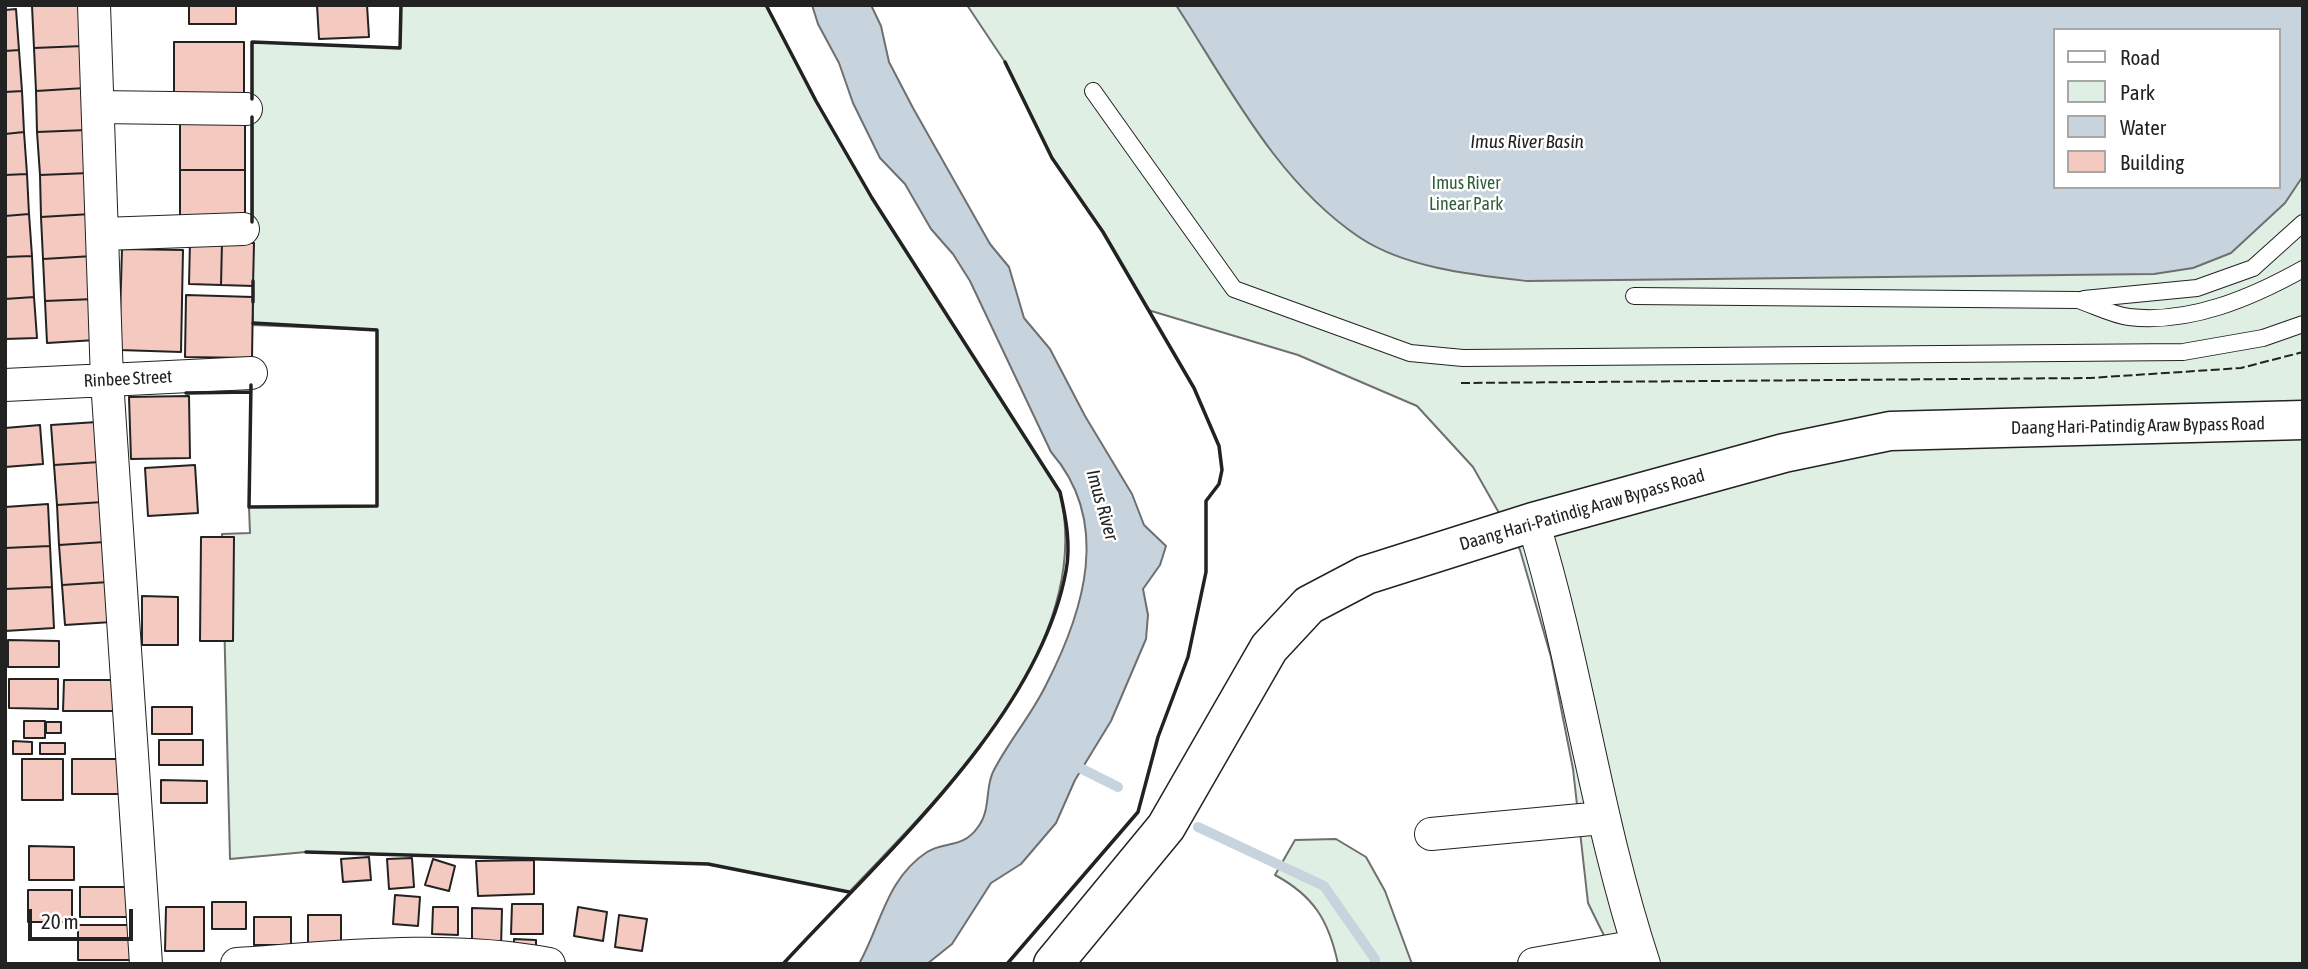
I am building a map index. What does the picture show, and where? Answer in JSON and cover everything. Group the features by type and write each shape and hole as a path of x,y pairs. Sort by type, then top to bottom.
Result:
{"main road":[{"name":"Daang Hari-Patindig Araw Bypass Road","path":"1053,964 1166,827 1262,659 1309,606 1366,575 1533,522 1784,453 1890,431 2301,422"}],"street":[{"path":"94,5 107,380 146,964"},
{"path":"98,107 246,109"},
{"path":"102,234 243,229"},
{"name":"Rinbee Street","path":"5,385 251,373"},
{"path":"1533,522 1569,654 1602,818 1641,955 1534,964"},
{"path":"1431,834 1602,818"},
{"path":"237,964 388,955 466,956 549,964"}],"lane":[{"path":"1093,91 1234,289 1410,353 1477,358 2183,352 2263,338 2303,324"},
{"path":"1634,296 2078,300 2197,288 2253,268 2303,223"},
{"path":"2078,300 2128,317 2169,316 2225,306 2268,289 2303,269"}],"green space":[{"path":"401,5 766,5 816,101 872,198 1060,492 1065,549 1056,605 1034,660 1004,712 967,762 928,809 849,892 708,864 306,852 230,859 222,534 250,533 249,507 377,506 377,330 253,325 252,42 400,48"},
{"name":"Imus River Linear Park","path":"967,5 2303,5 2303,964 1618,964 1588,903 1573,769 1551,657 1520,550 1473,467 1417,406 1298,355 1148,310 1103,232 1052,158 1005,62"},
{"path":"1336,839 1366,857 1385,891 1412,964 1338,964 1330,935 1318,911 1300,892 1275,875 1295,840"}],"water":[{"name":"Imus River","path":"812,5 871,5 881,26 889,62 913,108 990,244 1009,267 1024,318 1050,349 1085,416 1132,494 1144,525 1166,546 1160,565 1143,589 1148,615 1146,639 1111,721 1075,780 1056,823 1021,864 991,883 952,944 927,964 859,964 902,875 927,852 966,839 982,820 993,772 1040,696 1060,657 1080,597 1086,567 1086,537 1081,508 1070,479 1051,452 970,281 953,254 931,229 905,184 880,158 853,103 839,63 818,24"},
{"name":"Imus River Basin","path":"1176,5 2303,5 2303,176 2285,203 2231,253 2193,268 2154,274 1527,281 1440,268 1377,248 1330,215 1279,161 1235,99"}],"building":[{"path":"81,5 83,46 34,48 32,6"},
{"path":"189,5 236,5 236,24 189,24"},
{"path":"317,5 367,5 369,37 319,39"},
{"path":"16,9 19,50 5,51 5,10"},
{"path":"174,42 244,42 244,99 174,99"},
{"path":"83,46 85,88 36,91 34,48"},
{"path":"19,50 22,91 5,92 5,51"},
{"path":"85,88 87,130 37,132 36,91"},
{"path":"22,91 24,132 5,134 5,92"},
{"path":"180,123 245,123 245,170 180,170"},
{"path":"87,130 89,173 40,175 37,132"},
{"path":"24,132 27,174 5,175 5,134"},
{"path":"180,170 245,170 245,217 180,217"},
{"path":"89,173 91,214 41,217 40,175"},
{"path":"27,174 29,214 5,216 5,175"},
{"path":"29,214 32,256 5,257 5,216"},
{"path":"91,214 93,256 43,259 41,217"},
{"path":"190,241 222,242 221,285 189,284"},
{"path":"222,242 254,243 253,286 221,285"},
{"path":"122,249 183,250 181,352 119,350"},
{"path":"32,256 34,297 5,299 5,257"},
{"path":"93,256 95,299 45,301 43,259"},
{"path":"186,295 253,297 252,358 185,357"},
{"path":"34,297 37,338 5,339 5,299"},
{"path":"95,299 96,340 47,343 45,301"},
{"path":"189,396 190,458 131,459 129,397"},
{"path":"97,422 100,462 54,465 51,425"},
{"path":"40,425 43,464 5,467 5,428"},
{"path":"100,462 103,502 57,505 54,465"},
{"path":"195,465 198,513 148,516 145,468"},
{"path":"103,502 105,542 59,545 57,505"},
{"path":"48,504 50,546 5,548 5,507"},
{"path":"201,537 234,537 233,641 200,641"},
{"path":"105,542 109,582 62,585 59,545"},
{"path":"50,546 52,587 5,589 5,548"},
{"path":"109,582 112,622 65,625 62,585"},
{"path":"52,587 54,628 5,631 5,589"},
{"path":"142,596 178,597 178,645 142,645"},
{"path":"8,640 59,641 59,667 8,667"},
{"path":"9,679 58,679 58,709 9,708"},
{"path":"64,680 116,680 116,711 63,711"},
{"path":"152,707 192,707 192,734 152,734"},
{"path":"24,721 45,721 45,738 24,738"},
{"path":"46,722 61,722 61,733 46,733"},
{"path":"159,740 203,740 203,765 159,765"},
{"path":"13,741 32,742 32,754 13,754"},
{"path":"40,743 65,743 65,754 40,754"},
{"path":"22,759 63,759 63,800 22,800"},
{"path":"72,759 122,759 122,794 72,794"},
{"path":"161,780 207,781 207,803 161,803"},
{"path":"29,846 74,847 74,880 29,880"},
{"path":"369,857 371,880 343,882 341,859"},
{"path":"412,858 414,887 389,889 387,859"},
{"path":"433,859 455,866 449,891 425,885"},
{"path":"534,860 534,894 478,896 476,861"},
{"path":"80,887 130,887 130,917 80,917"},
{"path":"28,890 72,890 72,922 28,922"},
{"path":"395,895 420,897 418,926 393,924"},
{"path":"212,902 246,902 246,929 212,929"},
{"path":"512,904 543,904 543,934 511,934"},
{"path":"166,907 204,907 204,951 165,951"},
{"path":"433,907 458,907 458,935 432,934"},
{"path":"578,907 607,912 603,941 574,936"},
{"path":"472,908 502,909 501,948 472,947"},
{"path":"308,915 341,915 341,943 308,943"},
{"path":"619,915 647,919 642,951 615,947"},
{"path":"254,917 291,917 291,945 254,945"},
{"path":"78,925 132,925 132,960 78,960"},
{"path":"514,939 536,940 536,955 514,954"}],"waterway":[{"path":"1070,763 1118,787"},
{"path":"1198,827 1324,886 1375,959 1375,964"}],"fence":[{"path":"1461,383 2090,378 2241,368 2303,352"}],"wall":[{"path":"252,99 252,42 400,48 401,5"},
{"path":"766,5 816,101 872,198 1060,492 1068,541 1066,571 1050,626 1024,679 990,732 908,831 783,964"},
{"path":"1005,62 1052,158 1103,232 1194,388 1219,446 1222,470 1219,484 1206,501 1206,572 1188,657 1158,737 1138,812 1007,964"},
{"path":"252,117 252,222"},
{"path":"253,281 253,302"},
{"path":"251,385 249,507 377,506 377,330 253,323"},
{"path":"186,393 251,392"},
{"path":"306,852 708,864 849,892"}]}
